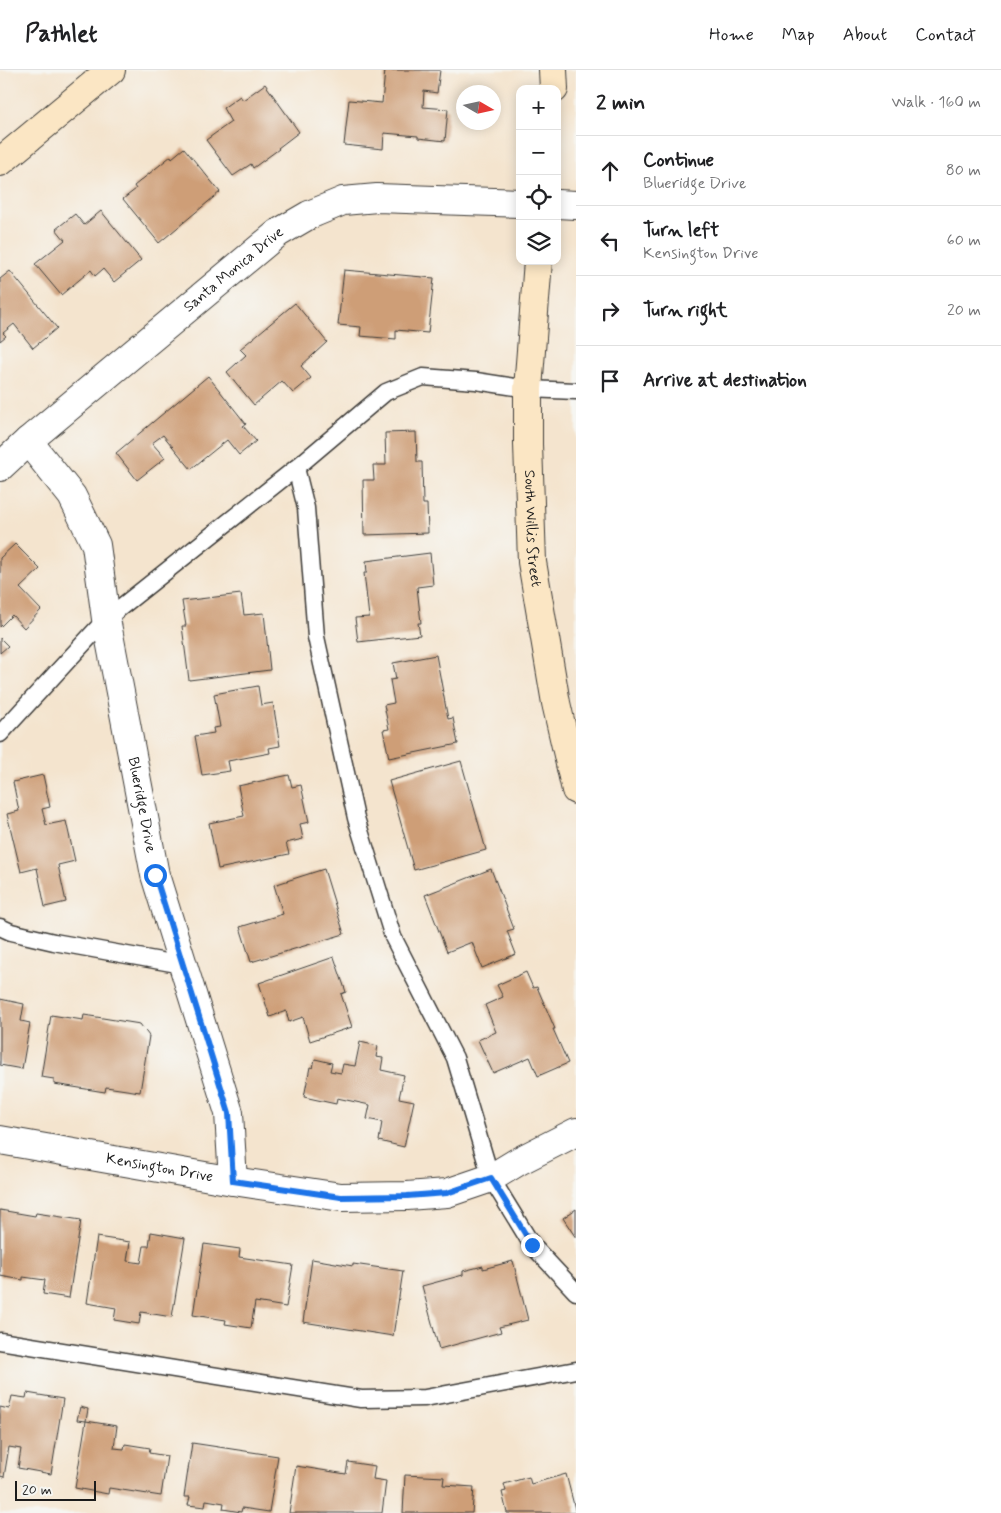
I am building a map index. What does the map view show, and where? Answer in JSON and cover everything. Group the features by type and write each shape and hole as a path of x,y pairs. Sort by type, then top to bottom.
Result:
{"street":[{"path":"0,162 111,70"},
{"path":"553,70 554,85"},
{"name":"Santa Monica Drive","path":"0,467 28,441 278,232 309,215 343,201 377,198 516,203"},
{"path":"561,204 576,205"},
{"name":"South Willis Street","path":"538,265 528,389 532,562 556,702 576,790"},
{"name":"Blueridge Drive","path":"28,441 72,496 96,545 106,619 155,875 229,1113 233,1181"},
{"name":"Kensington Drive","path":"0,1140 233,1181 341,1197 447,1193 491,1178 519,1160 576,1132"}],"lane":[{"path":"0,734 106,619 296,468 386,392 423,378 476,381 528,389 576,391"},
{"path":"296,468 306,508 316,637 356,818 393,937 455,1058 491,1178 532,1245 576,1292"},
{"path":"0,927 11,932 54,942 183,966"},
{"path":"0,1341 361,1399 425,1398 576,1370"}],"building":[{"path":"385,70 440,70 437,93 424,91 423,107 448,109 445,141 384,133 383,149 344,145 349,100 382,103"},
{"path":"265,84 299,132 253,168 251,164 233,176 206,140 231,122 223,108 240,96 243,100"},
{"path":"184,148 220,192 159,243 123,199 136,189 134,186"},
{"path":"101,211 141,260 114,282 103,269 95,276 91,270 61,295 35,264 65,240 56,229 75,214 84,225"},
{"path":"344,270 434,278 428,333 396,330 396,339 360,336 361,327 338,325"},
{"path":"10,271 57,328 33,348 14,324 3,333 6,336 0,341 0,279"},
{"path":"295,303 327,342 301,366 311,378 293,393 282,381 254,405 227,372 246,355 240,349"},
{"path":"208,376 246,424 243,426 256,441 239,455 227,440 191,469 163,435 152,443 165,458 137,480 116,453"},
{"path":"416,432 417,462 422,462 423,504 427,504 428,533 364,535 363,480 374,480 373,465 386,465 385,433"},
{"path":"15,544 40,569 20,588 41,610 24,628 12,615 0,627 0,558"},
{"path":"430,553 433,585 417,587 421,623 418,623 420,635 358,642 355,618 369,617 364,573 367,573 366,561"},
{"path":"241,594 244,615 264,613 270,670 189,680 182,626 186,626 182,601"},
{"path":"0,638 8,646 0,653"},
{"path":"436,655 448,719 453,718 458,744 389,758 383,730 389,729 384,705 394,703 390,680 396,679 393,663"},
{"path":"258,686 261,705 273,703 280,746 269,748 270,753 228,761 230,771 202,775 195,736 214,733 213,728 220,727 214,694"},
{"path":"461,761 486,850 414,870 389,781"},
{"path":"43,775 50,807 42,809 46,825 66,821 75,861 58,865 66,902 45,907 37,868 21,872 7,814 19,811 13,782"},
{"path":"289,775 292,787 301,785 309,822 300,824 303,839 286,843 289,854 218,869 209,823 244,816 238,786"},
{"path":"324,869 344,934 251,962 240,927 283,914 274,885"},
{"path":"491,869 514,929 507,931 516,954 482,968 472,942 447,952 425,895"},
{"path":"334,957 346,992 341,994 352,1027 310,1041 303,1017 289,1022 286,1011 270,1017 259,983"},
{"path":"526,972 533,988 537,987 568,1063 538,1076 530,1057 493,1073 478,1040 496,1032 485,1005 503,997 497,985"},
{"path":"0,999 24,1004 21,1021 30,1023 22,1069 0,1065"},
{"path":"51,1015 83,1020 84,1015 140,1024 149,1036 140,1092 106,1087 105,1092 54,1084 54,1079 41,1077"},
{"path":"360,1042 378,1046 376,1057 383,1058 381,1070 404,1075 399,1098 414,1101 404,1147 379,1141 382,1122 367,1119 370,1105 337,1098 336,1104 304,1097 310,1067 313,1068 315,1059 332,1063 330,1071 341,1073 343,1064 355,1066"},
{"path":"576,1209 576,1238 563,1218"},
{"path":"0,1210 35,1216 36,1213 81,1220 69,1298 43,1294 45,1280 23,1277 23,1280 0,1276"},
{"path":"151,1232 185,1238 172,1317 141,1312 139,1324 114,1320 116,1308 87,1303 97,1237 130,1242 127,1261 141,1263 144,1246 149,1246"},
{"path":"204,1244 240,1249 239,1257 293,1265 286,1307 255,1302 251,1328 225,1324 226,1320 193,1315"},
{"path":"312,1259 353,1266 353,1264 403,1271 393,1336 303,1322"},
{"path":"513,1261 528,1320 499,1327 501,1332 439,1349 422,1286 463,1275 463,1271 483,1266 483,1269"},
{"path":"27,1393 63,1399 51,1474 18,1468 21,1449 9,1447 4,1477 0,1476 0,1407 9,1409 12,1396 26,1398"},
{"path":"80,1407 88,1409 86,1421 77,1420"},
{"path":"86,1421 117,1426 114,1448 124,1449 125,1444 150,1448 149,1453 167,1456 161,1496 109,1488 108,1494 75,1488"},
{"path":"192,1443 278,1456 269,1512 242,1508 241,1512 223,1509 224,1503 206,1500 205,1507 188,1505 190,1497 184,1497"},
{"path":"348,1462 375,1466 373,1479 386,1481 382,1513 289,1513 296,1466 346,1474"},
{"path":"566,1474 576,1513 507,1513 502,1492 506,1491 504,1484 529,1477 531,1484"},
{"path":"405,1475 444,1477 443,1485 474,1487 472,1513 403,1513"}],"route":[{"path":"155,875 229,1113 233,1181 341,1197 447,1193 491,1178 532,1245"}]}
